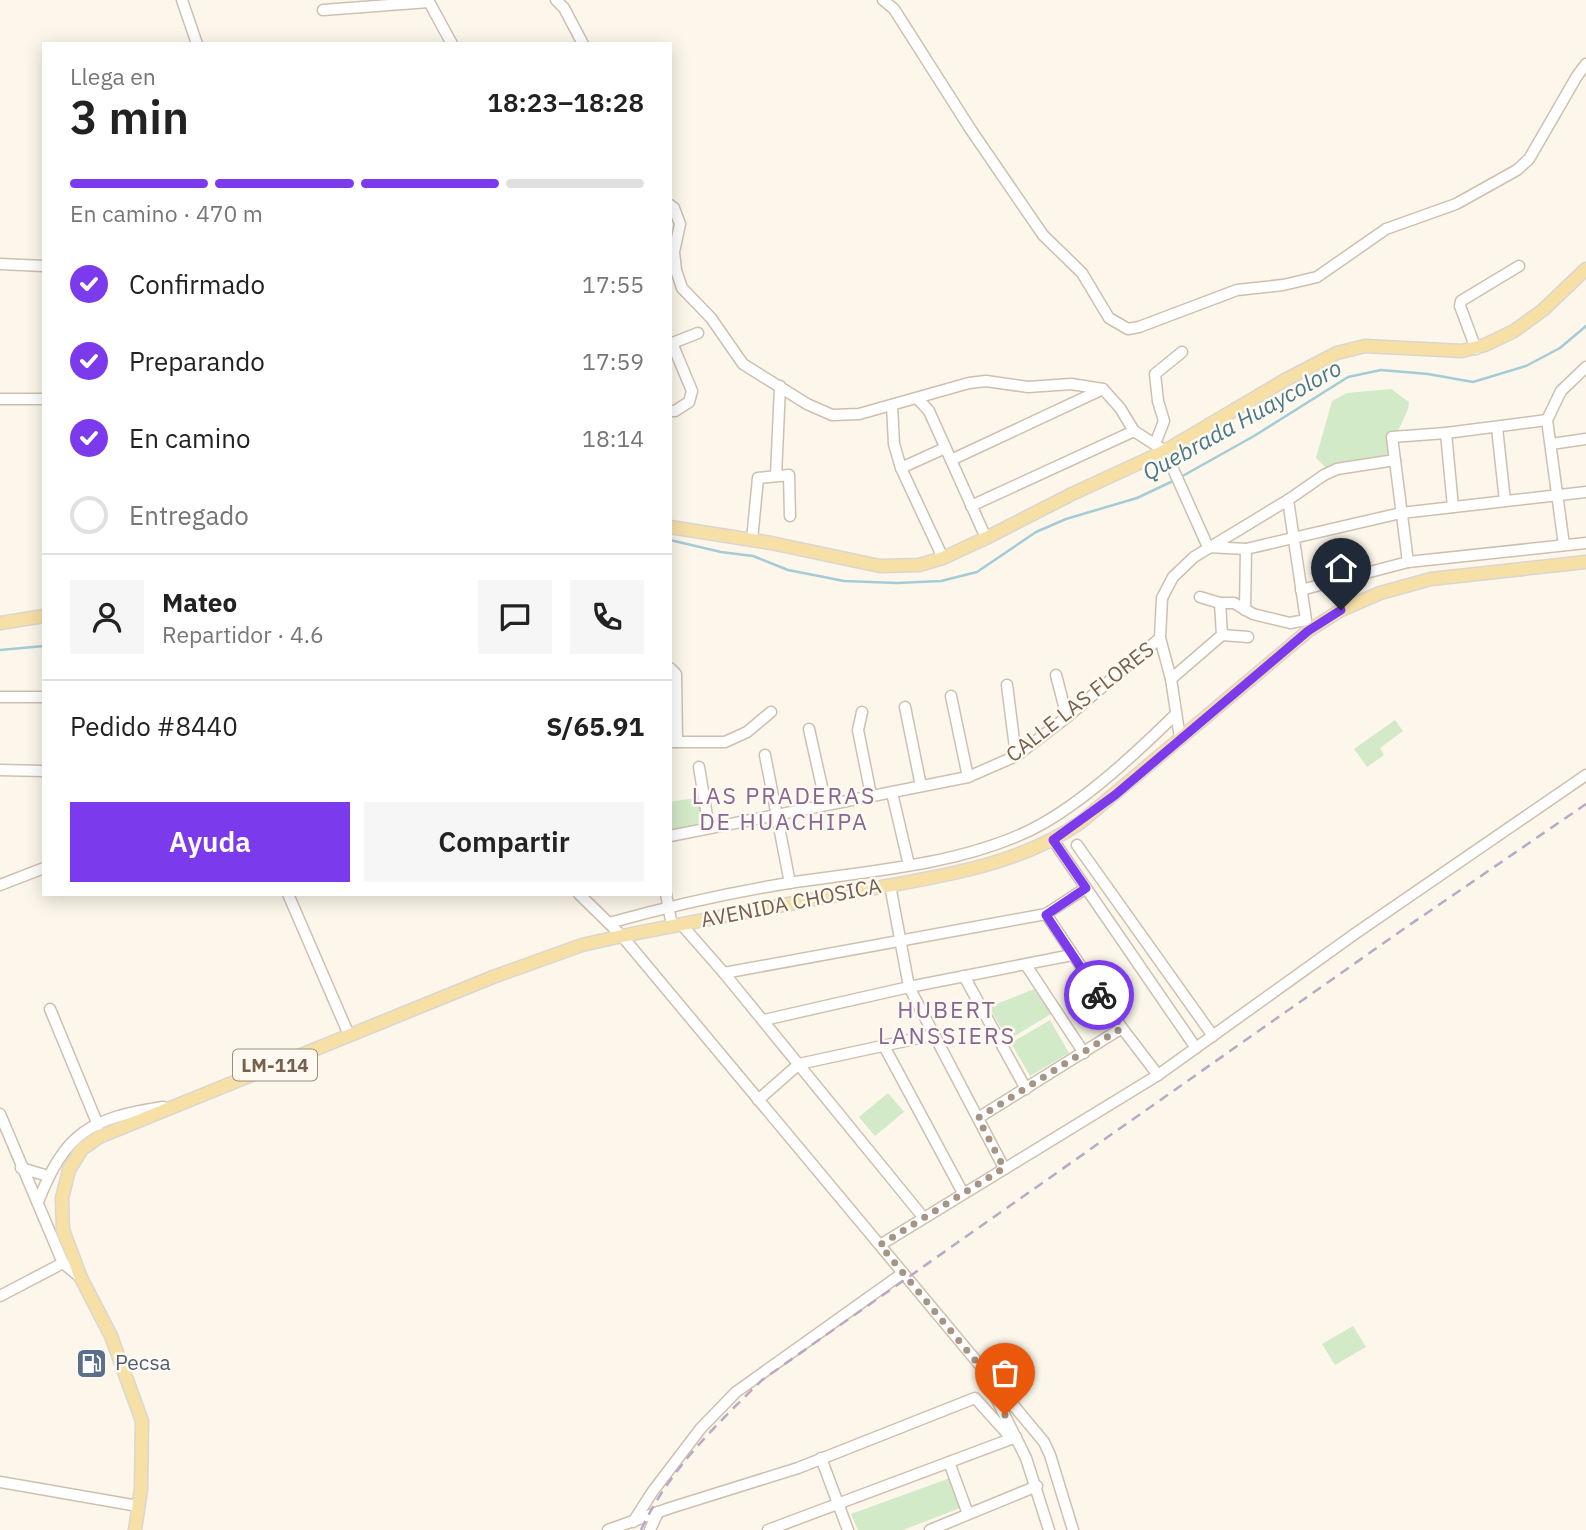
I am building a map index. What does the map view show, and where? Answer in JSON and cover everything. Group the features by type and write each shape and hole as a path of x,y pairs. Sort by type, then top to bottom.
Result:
{"main road":[{"path":"672,527 752,540 880,566 919,565 943,558 986,538 1350,348 1365,346 1462,351 1476,349 1514,331 1543,310 1586,269"},
{"name":"AVENIDA CHOSICA","path":"81,1278 64,1230 62,1198 69,1170 82,1149 99,1137 494,977 599,941 890,885 1011,858 1053,840 1115,795 1308,631 1341,610 1380,593 1431,579 1586,562"},
{"path":"0,623 42,616"},
{"name":"LM-114","path":"81,1278 111,1335 142,1421 141,1489 135,1530"}],"street":[{"path":"182,0 196,42"},
{"path":"556,0 564,8 582,42"},
{"path":"883,0 894,9 971,130 1043,235 1082,273 1109,318 1128,328 1139,327 1237,290 1283,285 1317,277 1386,229 1456,204 1517,170 1530,159 1586,64"},
{"path":"323,10 428,1 451,42"},
{"path":"672,206 680,224 674,252 682,288 710,318 743,364 807,404 832,415 859,414 969,383 986,381 1028,387 1071,384 1103,389 1120,408 1134,431 1160,447 1208,547"},
{"path":"0,264 42,266"},
{"path":"1476,349 1461,301 1519,266"},
{"path":"672,291 682,288"},
{"path":"672,344 698,333"},
{"path":"672,346 692,391 689,402 672,411"},
{"path":"1160,447 1164,421 1158,401 1155,374 1182,352"},
{"path":"1564,545 1547,420 1561,391 1586,367"},
{"path":"776,476 780,386"},
{"path":"951,460 1103,389"},
{"path":"918,398 929,411 986,538"},
{"path":"0,399 42,400"},
{"path":"892,405 894,444 901,468 943,558"},
{"path":"1408,562 1392,437 1497,428 1547,420"},
{"path":"1497,428 1505,501"},
{"path":"971,506 1134,431"},
{"path":"1446,433 1453,507"},
{"path":"1550,444 1586,439"},
{"path":"901,468 945,448"},
{"path":"1180,738 1171,679 1160,638 1162,598 1173,577 1208,547 1288,500 1324,475 1337,469 1395,460"},
{"path":"752,540 758,478 789,475 790,516"},
{"path":"1208,547 1246,549 1401,513 1586,492"},
{"path":"1200,597 1220,604 1234,603 1245,610 1290,623 1306,620 1288,500"},
{"path":"1301,590 1408,562 1586,543"},
{"path":"1245,610 1246,549"},
{"path":"1220,604 1222,635"},
{"path":"1171,679 1222,635 1248,637"},
{"name":"CALLE LAS FLORES","path":"672,836 968,777 1016,756 1067,717 1160,638"},
{"path":"672,670 676,674 673,742 725,742 747,732 771,712"},
{"path":"1056,675 1067,717"},
{"path":"1007,685 1016,756"},
{"path":"951,696 968,777"},
{"path":"0,697 42,697"},
{"path":"905,707 920,786"},
{"path":"862,712 858,730 871,795"},
{"path":"609,923 668,907 790,883 909,865 1000,843 1049,821 1106,778 1177,714"},
{"path":"809,729 826,805"},
{"path":"765,755 790,883"},
{"path":"699,767 709,828"},
{"path":"0,770 42,771"},
{"path":"880,1245 1158,1075 1356,933 1586,775"},
{"path":"892,793 909,865"},
{"path":"1053,840 1196,1048"},
{"path":"1077,845 1213,1036"},
{"path":"0,885 42,869"},
{"path":"890,885 909,987 1004,1168"},
{"path":"724,973 1046,915 1086,888"},
{"path":"289,896 349,1035"},
{"path":"581,896 609,923 1044,1442 1073,1530"},
{"path":"666,896 676,925 724,973 764,1020 923,1217"},
{"path":"1046,915 1122,1028 1158,1075"},
{"path":"764,1020 909,987 1073,955"},
{"path":"1026,965 1084,1053"},
{"path":"964,976 1026,1089"},
{"path":"50,1009 97,1125"},
{"path":"978,1118 1122,1028"},
{"path":"758,1100 799,1063 933,1035"},
{"path":"884,1046 963,1193"},
{"path":"38,1202 48,1176 79,1134 130,1112 176,1105"},
{"path":"0,1114 63,1263 81,1278"},
{"path":"22,1168 48,1176"},
{"path":"0,1296 63,1263"},
{"path":"632,1525 653,1490 701,1428 736,1392 903,1273"},
{"path":"983,1370 1037,1486 1049,1530"},
{"path":"608,1530 632,1525 658,1512 799,1468 975,1398 1014,1438"},
{"path":"768,1530 781,1528 1014,1438"},
{"path":"821,1458 848,1530"},
{"path":"949,1462 968,1514"},
{"path":"0,1482 138,1506"},
{"path":"930,1530 1037,1486"},
{"path":"650,1530 658,1512"}],"green space":[{"path":"1391,389 1409,402 1387,456 1327,469 1316,458 1332,401 1347,393"},
{"path":"1395,720 1403,731 1380,748 1384,755 1367,767 1354,749"},
{"path":"701,797 706,827 672,833 672,802"},
{"path":"1034,989 1051,1014 1008,1040 989,1007"},
{"path":"1050,1020 1069,1053 1030,1076 1011,1043"},
{"path":"888,1093 904,1112 875,1136 859,1117"},
{"path":"1353,1326 1366,1347 1335,1365 1322,1344"},
{"path":"950,1478 960,1508 903,1530 858,1530 851,1514"}],"waterway":[{"name":"Quebrada Huaycoloro","path":"1179,478 1254,436 1348,377 1381,370 1428,374 1473,382 1526,366 1560,348 1586,326"},
{"name":"Quebrada Huaycoloro","path":"672,540 753,556 788,570 844,581 941,581 977,572 1036,532 1066,519 1137,498 1173,481"},
{"name":"Quebrada Huaycoloro","path":"0,650 42,646"}],"railway":[{"path":"641,1530 652,1508 679,1468 762,1380 1586,804"}],"way so far":[{"path":"1005,1415 983,1370 880,1245 1004,1168 978,1118 1122,1028 1099,995"}],"place":[{"name":"Pecsa","path":"92,1363"}],"district":[{"name":"LAS PRADERAS DE HUACHIPA","path":"784,809"},
{"name":"HUBERT LANSSIERS","path":"947,1023"}],"route":[{"path":"1099,995 1046,915 1086,888 1053,840 1115,795 1308,631 1341,610"}]}
